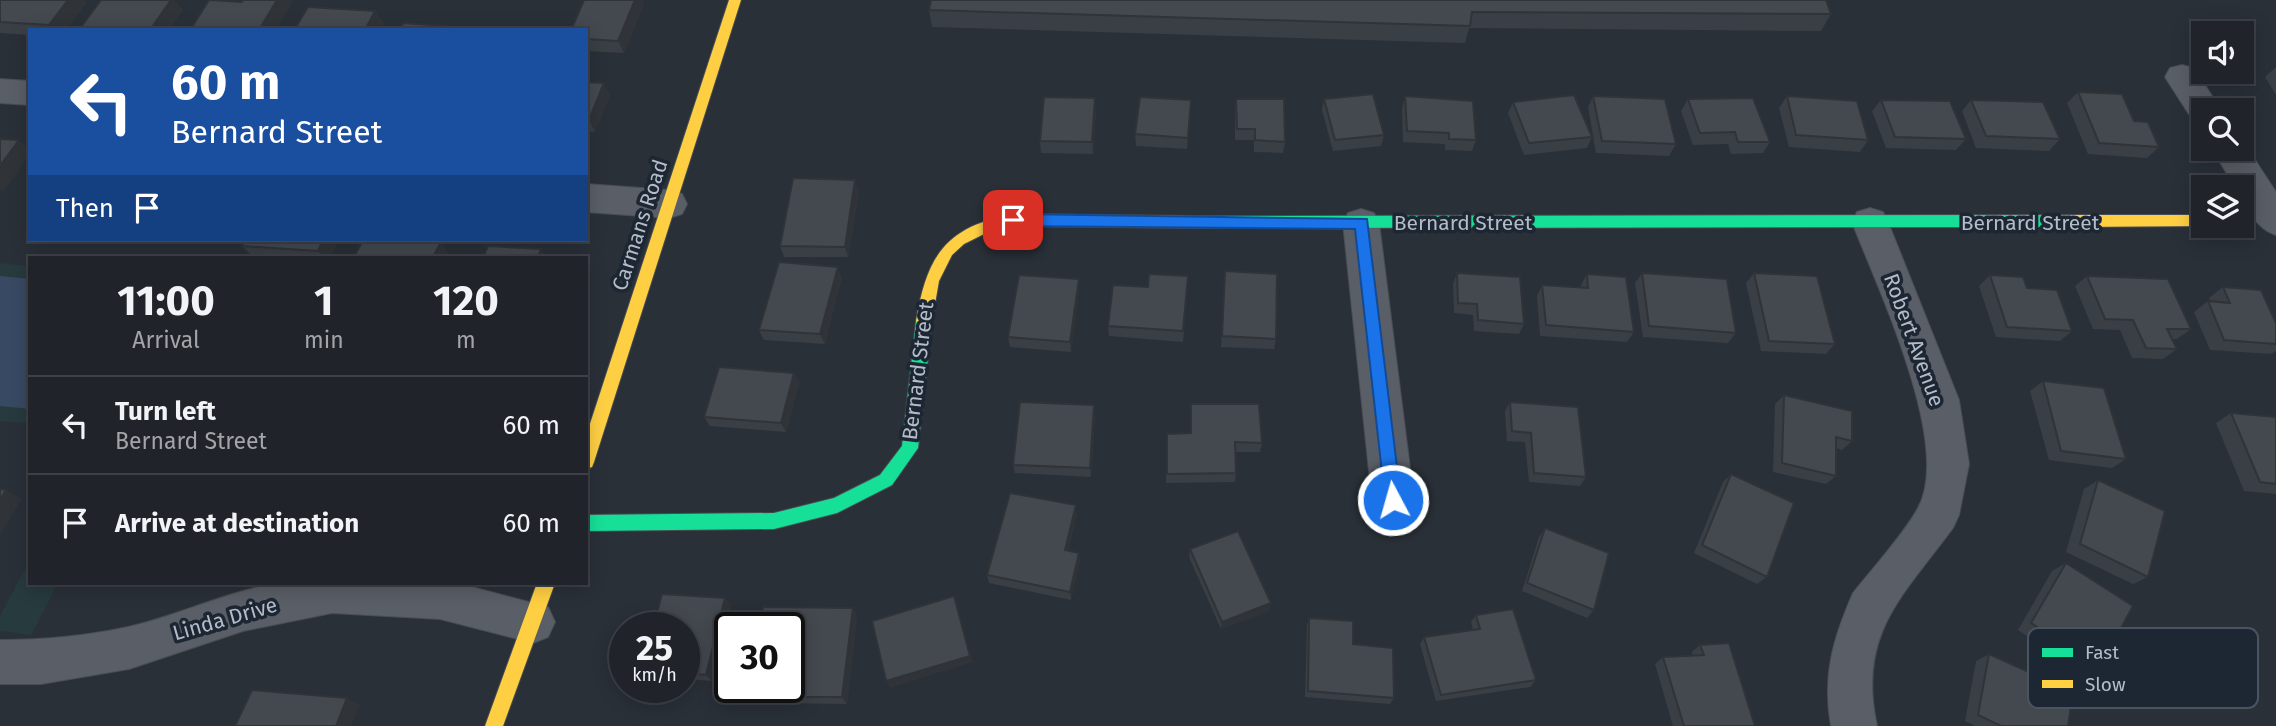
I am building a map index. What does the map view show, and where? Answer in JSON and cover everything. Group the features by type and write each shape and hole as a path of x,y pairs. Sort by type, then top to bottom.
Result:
{"street":[{"name":"Carmans Road","path":"588,456 735,0"},
{"path":"2182,77 2196,98"},
{"path":"0,90 28,93"},
{"path":"2235,161 2264,220"},
{"path":"588,198 668,204"},
{"name":"Bernard Street","path":"588,523 774,521 837,505 886,480 910,448 928,290 937,263 952,243 989,223 1013,220 1361,223 2191,221"},
{"name":"Robert Avenue","path":"1854,726 1849,701 1852,654 1864,619 1868,608 1938,514 1949,464 1939,400 1870,222"},
{"path":"1361,223 1393,500"},
{"name":"Linda Drive","path":"0,663 41,662 129,648 243,610 332,593 540,602"},
{"path":"494,726 540,602"}],"green space":[{"path":"0,263 28,266 28,423 0,421"},
{"path":"28,564 28,585 57,585 31,635 0,631 0,616"}],"water":[{"path":"0,276 28,279 28,409 0,406"}],"building":[{"path":"0,0 68,0 49,25 0,22"},
{"path":"101,0 171,0 151,28 81,27"},
{"path":"209,0 277,0 260,28 191,28"},
{"path":"584,0 635,0 618,41 588,39 588,28 572,28"},
{"path":"931,0 1826,0 1831,14 1472,12 1470,26 929,10"},
{"path":"308,7 375,11 366,28 295,28"},
{"path":"403,23 472,28 401,28"},
{"path":"588,82 604,83 589,120"},
{"path":"2078,92 2122,94 2134,121 2148,122 2159,147 2099,143"},
{"path":"1373,94 1384,135 1335,140 1324,99"},
{"path":"1574,95 1592,137 1529,143 1513,102"},
{"path":"1405,96 1473,101 1476,140 1449,139 1449,133 1407,131"},
{"path":"1593,96 1665,99 1676,144 1602,141"},
{"path":"1787,96 1857,101 1868,140 1796,135"},
{"path":"1044,97 1095,98 1092,142 1040,141"},
{"path":"1140,97 1191,100 1188,138 1135,134"},
{"path":"1753,98 1770,142 1738,142 1735,132 1700,133 1688,99"},
{"path":"1236,99 1284,99 1285,142 1255,140 1255,129 1237,129"},
{"path":"1881,100 1950,101 1966,139 1895,137"},
{"path":"1971,100 2043,102 2060,139 1986,136"},
{"path":"0,139 19,140 0,166"},
{"path":"793,178 855,180 845,247 780,246"},
{"path":"245,242 322,242 318,251 242,246"},
{"path":"362,242 441,242 434,256 355,256"},
{"path":"488,246 541,249 538,256 483,256"},
{"path":"779,262 838,267 820,334 759,330"},
{"path":"1225,271 1277,274 1276,339 1222,336"},
{"path":"1457,273 1520,277 1524,324 1478,320 1477,304 1458,303"},
{"path":"1642,273 1727,279 1736,333 1649,326"},
{"path":"1754,273 1817,276 1835,344 1769,341"},
{"path":"1149,274 1188,276 1183,331 1108,326 1113,285 1148,287"},
{"path":"1587,274 1626,277 1634,332 1546,325 1542,285 1588,288"},
{"path":"1019,275 1079,279 1070,342 1008,337"},
{"path":"1990,275 2023,277 2027,288 2057,290 2072,331 2007,327"},
{"path":"2087,276 2168,279 2191,329 2167,329 2177,349 2146,348 2133,320 2105,319"},
{"path":"2223,287 2261,290 2276,323 2276,344 2224,340 2208,301 2230,303"},
{"path":"719,367 794,373 781,423 704,417"},
{"path":"2043,381 2104,388 2126,459 2061,451"},
{"path":"1784,395 1852,411 1852,441 1836,437 1836,476 1782,463"},
{"path":"1020,402 1094,405 1090,468 1013,465"},
{"path":"1510,402 1578,407 1586,477 1534,473 1531,433 1512,431"},
{"path":"1191,404 1259,404 1262,443 1235,442 1236,473 1167,474 1167,434 1191,433"},
{"path":"2231,413 2276,417 2276,484 2260,482"},
{"path":"1731,474 1794,503 1767,577 1702,545"},
{"path":"2098,480 2165,511 2148,577 2080,544"},
{"path":"0,489 6,490 0,500"},
{"path":"1010,493 1076,505 1065,550 1079,553 1070,592 987,575"},
{"path":"1545,528 1609,553 1594,610 1527,583"},
{"path":"1238,531 1271,603 1222,622 1190,549"},
{"path":"2066,563 2133,606 2121,628 2039,628 2031,623"},
{"path":"662,594 725,598 722,612 714,612 714,643 706,675 700,674 700,612 657,612"},
{"path":"954,596 970,656 886,681 872,621"},
{"path":"763,607 853,608 842,697 805,697 805,612 762,612"},
{"path":"1513,609 1536,680 1441,695 1424,637 1480,629 1476,615"},
{"path":"1309,618 1353,621 1353,644 1393,648 1394,698 1308,691"},
{"path":"1729,643 1755,726 1684,726 1663,657 1704,655 1700,645"},
{"path":"1989,654 2028,672 2028,708 2071,708 2068,726 2001,726 1978,715"},
{"path":"252,690 347,698 336,726 235,726"}],"traffic: fast":[{"path":"1194,222 2074,221"},
{"path":"588,523 774,521 837,505 886,480 910,448 924,321"}],"traffic: slow":[{"path":"588,456 735,0"},
{"path":"924,321 932,281 947,251 973,231 991,224 1013,220 1194,222"},
{"path":"2074,221 2191,221"},
{"path":"494,726 545,585"}],"route":[{"path":"1013,220 1361,223 1393,500"}]}
